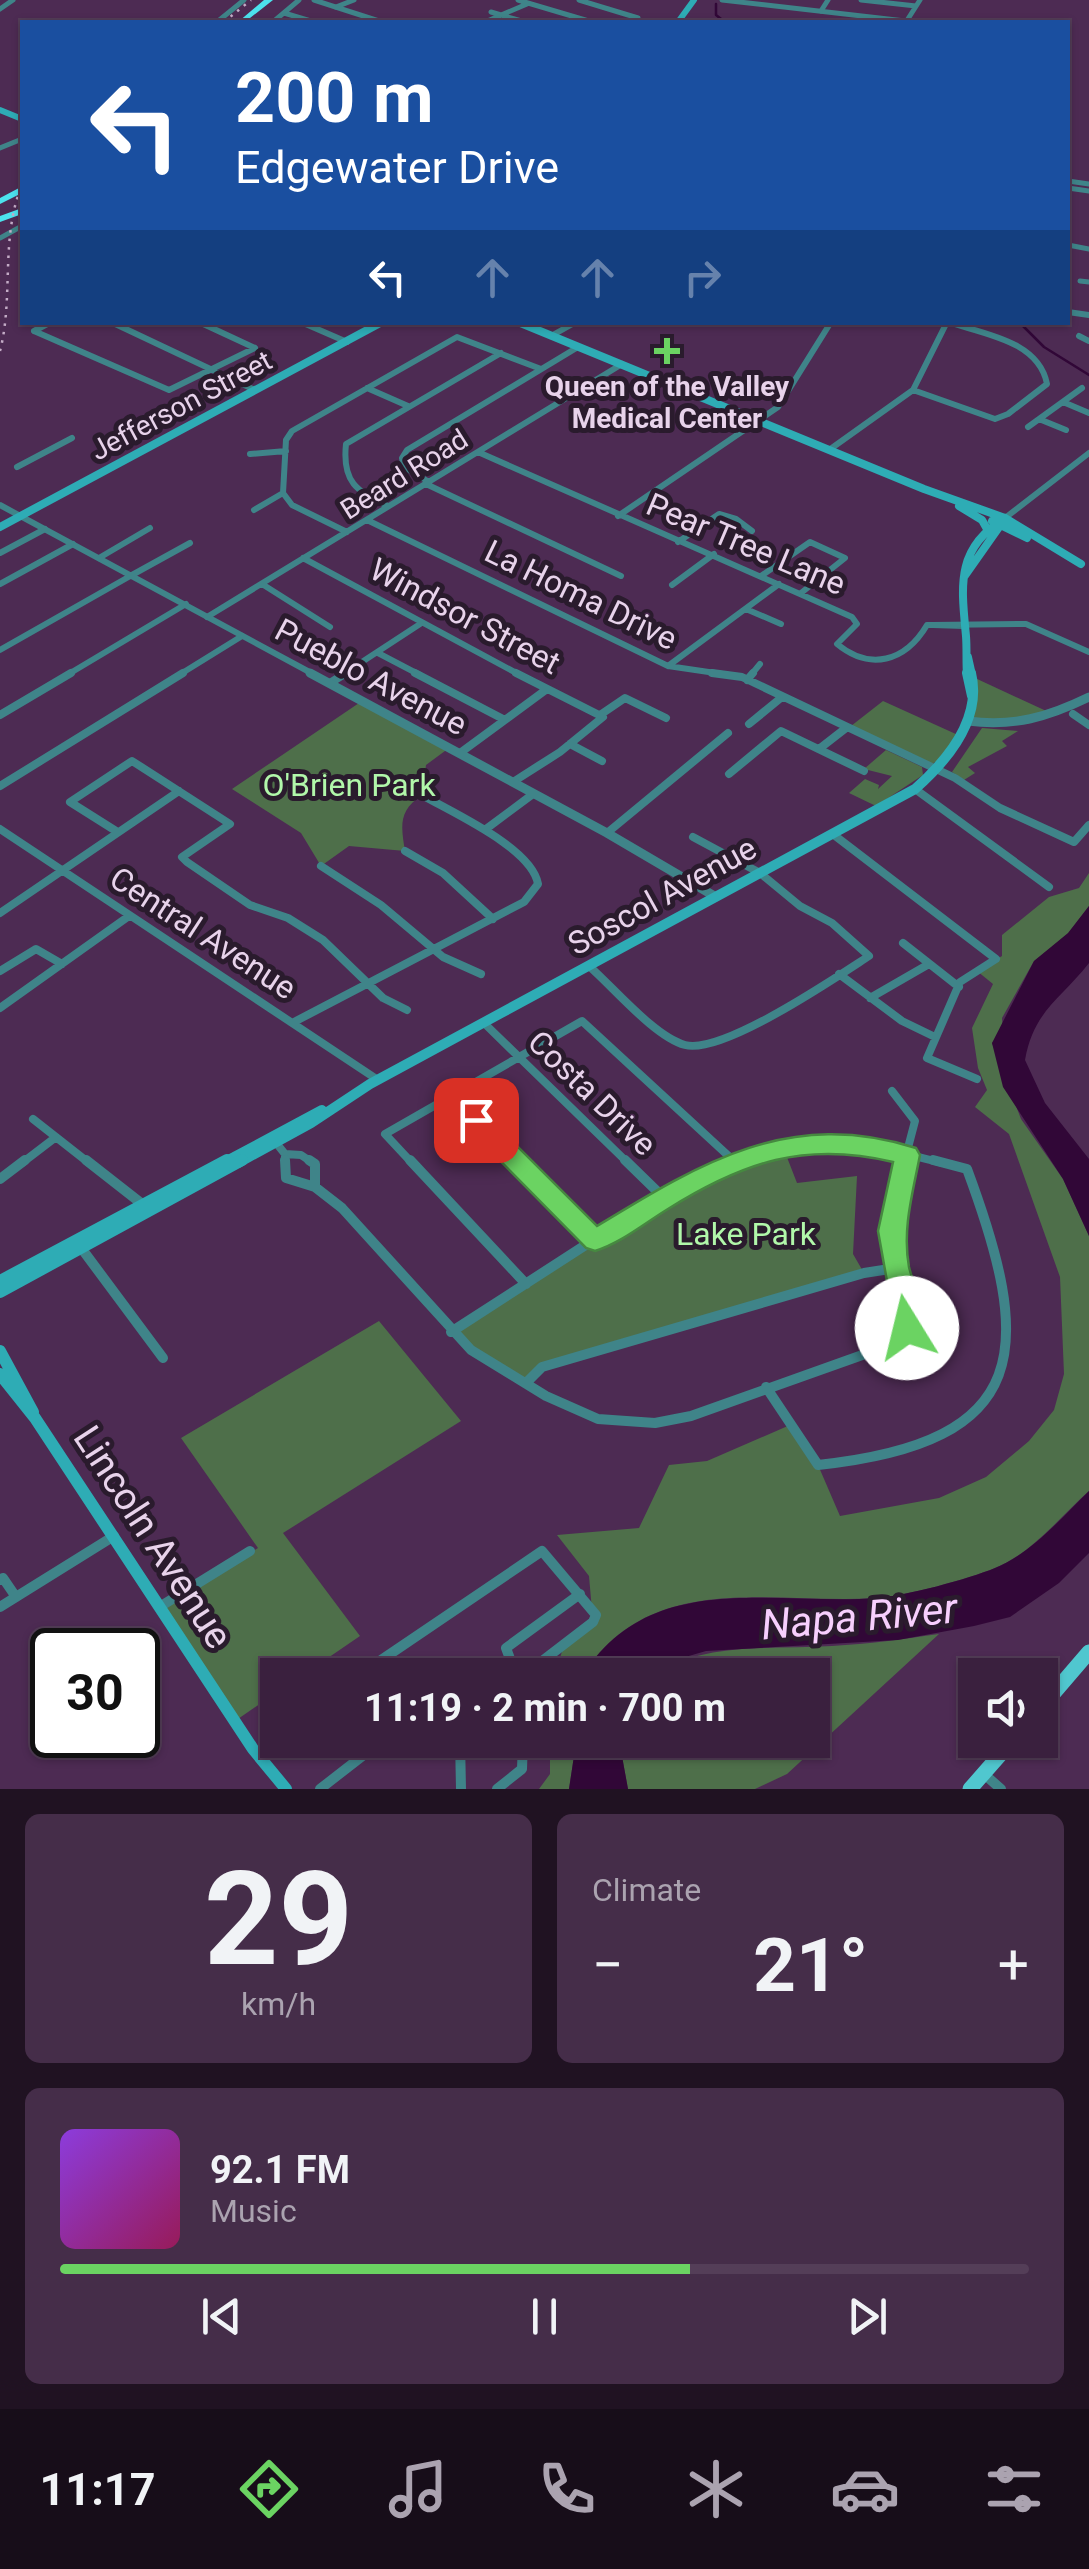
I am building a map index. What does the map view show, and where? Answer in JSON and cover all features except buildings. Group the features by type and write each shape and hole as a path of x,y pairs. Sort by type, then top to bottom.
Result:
{"highway":[{"path":"233,20 258,0"},
{"path":"243,20 268,0"},
{"path":"0,210 20,192"}],"main road":[{"name":"Jefferson Street","path":"344,341 369,325"},
{"name":"Jefferson Street","path":"0,523 376,325"},
{"path":"525,325 924,489 1085,566"},
{"path":"924,489 982,520 1072,555 1085,566"},
{"path":"968,573 974,552 970,551 997,524"},
{"name":"Soscol Avenue","path":"0,1292 78,1244 834,835 939,771 956,747 976,693 964,626 968,573 997,524"},
{"path":"986,542 1006,532 1028,538"},
{"name":"Soscol Avenue","path":"0,1280 78,1244"},
{"name":"Lincoln Avenue","path":"0,1351 35,1418"},
{"name":"Lincoln Avenue","path":"0,1374 35,1418 254,1749 286,1789"},
{"path":"1058,1688 1089,1652"},
{"path":"970,1789 998,1758"}],"street":[{"path":"0,9 13,0"},
{"path":"219,20 244,0"},
{"path":"275,20 299,0"},
{"path":"314,0 376,20"},
{"path":"336,7 354,0"},
{"path":"518,0 585,20"},
{"path":"579,0 635,20"},
{"path":"722,0 890,20"},
{"path":"820,11 828,0"},
{"path":"861,0 916,6"},
{"path":"907,20 920,0"},
{"path":"490,20 529,3"},
{"path":"490,12 518,20"},
{"path":"284,13 307,20"},
{"path":"1080,280 1089,282"},
{"path":"45,325 34,331 169,390 254,348 205,325"},
{"path":"116,325 253,389"},
{"path":"308,325 344,341"},
{"path":"551,336 571,325"},
{"path":"618,516 786,399 829,325"},
{"path":"829,450 912,390 946,325"},
{"path":"912,390 995,419 1008,414 1046,384 1044,367 1018,346 957,325"},
{"path":"347,532 292,505 283,493 286,451 292,431 461,336 542,369"},
{"path":"1079,336 1089,341"},
{"path":"578,347 405,452 402,462 408,472 428,483 621,576"},
{"path":"388,506 349,485 344,475 345,447 356,436 501,353"},
{"name":"Beard Road","path":"207,617 622,364"},
{"path":"367,388 408,406"},
{"path":"1028,427 1082,388"},
{"path":"1062,402 1089,413"},
{"path":"1039,419 1066,430"},
{"path":"17,467 72,438"},
{"path":"250,454 286,451"},
{"name":"Pear Tree Lane","path":"478,452 855,618 856,626 837,644 872,662 887,663 918,638 926,624 1026,624 1089,652"},
{"path":"997,524 1089,453"},
{"path":"254,510 283,493"},
{"name":"Pueblo Avenue","path":"0,505 513,782 716,897"},
{"path":"678,542 719,514 752,531"},
{"name":"La Homa Drive","path":"368,520 668,666 747,680 939,771 1000,808 1074,842 1089,825"},
{"path":"99,558 150,528"},
{"path":"0,553 45,529"},
{"path":"0,650 190,542"},
{"path":"761,576 810,542 845,558 800,593"},
{"path":"0,584 72,544"},
{"path":"672,585 714,554"},
{"name":"Windsor Street","path":"303,558 420,624 602,716"},
{"path":"262,584 330,627"},
{"path":"668,666 779,584"},
{"path":"0,715 186,604"},
{"path":"746,608 782,624"},
{"path":"330,683 420,624"},
{"path":"0,786 242,636"},
{"path":"378,653 504,720"},
{"path":"747,680 760,664"},
{"path":"460,753 547,688"},
{"path":"749,724 782,697"},
{"path":"968,721 1008,726 1035,722 1089,697"},
{"path":"513,782 570,744 625,698 666,718"},
{"path":"1073,714 1089,725"},
{"path":"819,750 846,728"},
{"path":"729,774 781,731 864,771"},
{"path":"607,834 728,733"},
{"path":"570,744 602,761"},
{"path":"116,831 70,802 132,761 230,824 182,857 187,862 250,905 288,918 323,940 366,984 407,1010"},
{"path":"914,789 1049,888"},
{"path":"0,912 179,790"},
{"path":"486,830 533,794"},
{"path":"294,1022 524,902 534,891 538,878 531,866 486,830 422,796"},
{"name":"Central Avenue","path":"3,835 63,870 378,1080"},
{"path":"834,835 996,959 964,979 927,1058 977,1078"},
{"path":"590,967 676,1040 698,1048 726,1040 869,956 832,923 800,906 760,873 693,837"},
{"path":"405,851 443,873 493,918"},
{"path":"321,866 386,908 431,950 468,972 480,974"},
{"path":"0,1008 130,916"},
{"path":"903,943 959,987"},
{"path":"0,971 36,949 62,964"},
{"path":"870,998 930,964"},
{"path":"839,974 902,1022 935,1037"},
{"path":"526,1284 385,1134 582,1021 734,1161"},
{"name":"Costa Drive","path":"484,1024 664,1198"},
{"path":"273,1139 285,1154 286,1178 315,1187 363,1230 471,1350 572,1410 626,1424 692,1416 766,1386 896,1343 907,1328 909,1308 896,1268 892,1231 914,1115 892,1092"},
{"path":"452,1096 595,1240"},
{"path":"33,1120 146,1207"},
{"path":"0,1179 56,1138"},
{"path":"451,1332 664,1198 734,1161 791,1144 822,1141 855,1143 967,1169 1002,1275 1002,1368 984,1404 922,1443 878,1456 818,1465 766,1386"},
{"path":"285,1154 301,1156 315,1164 315,1187"},
{"path":"78,1244 163,1358"},
{"path":"526,1382 542,1367 864,1272 896,1268"},
{"path":"0,1607 114,1536"},
{"path":"161,1606 250,1550"},
{"path":"385,1658 542,1551 593,1610 594,1622 544,1658"},
{"path":"0,1580 3,1578 16,1597"},
{"path":"511,1658 506,1648 580,1594"},
{"path":"320,1789 360,1758"},
{"path":"460,1758 461,1789"},
{"path":"497,1789 522,1770 522,1758"},
{"path":"984,1774 1002,1789"}],"green space":[{"path":"975,678 1055,715 1027,724 972,721"},
{"name":"O'Brien Park","path":"362,701 449,748 426,765 422,795 405,813 405,851 349,846 321,866 301,833 232,789"},
{"path":"883,701 958,735 943,758 928,766 851,726"},
{"path":"982,728 1018,731 1002,741 1007,746 968,767 975,773 964,780 952,772"},
{"path":"886,750 922,767 923,775 876,806 849,793 865,779 879,785 878,789 892,776 864,769"},
{"path":"1089,873 1089,906 1068,934 1034,961 1002,1018 1003,1032 992,1043 1021,1119 1063,1179 1089,1236 1089,1491 1021,1554 953,1582 877,1598 756,1597 678,1605 643,1619 611,1641 597,1658 560,1658 565,1643 593,1622 589,1576 557,1535 639,1528 669,1465 707,1461 790,1425 818,1465 840,1516 939,1498 986,1477 1029,1441 1054,1410 1064,1374 1060,1277 1009,1134 975,1107 987,1090 978,1068 972,1028 993,984 977,971 1002,956 1002,935 1049,897 1079,888"},
{"name":"Lake Park","path":"783,1147 797,1183 857,1176 853,1254 864,1273 543,1367 527,1382 451,1332 678,1189"},
{"path":"379,1321 461,1421 283,1533 360,1636 328,1658 260,1658 260,1704 235,1721 161,1606 258,1548 181,1438"},
{"path":"939,1634 830,1734 830,1658 691,1658 739,1649 886,1641"},
{"path":"550,1758 574,1758 569,1789 539,1789 550,1774"},
{"path":"622,1758 804,1758 787,1774 755,1789 628,1789"}],"water":[{"path":"1089,906 1089,963 1042,1017 1025,1060 1045,1103 1089,1159 1089,1236 1063,1179 1003,1087 992,1043 1034,961 1068,933"},
{"name":"Napa River","path":"1089,1491 1089,1553 1059,1583 1010,1617 898,1640 706,1651 682,1658 597,1658 611,1641 643,1619 678,1606 716,1599 877,1598 954,1582 1008,1562"},
{"path":"574,1758 622,1758 628,1789 569,1789"}],"waterway":[{"path":"716,4 716,15 722,20"},
{"path":"1022,325 1044,347 1089,375"}],"railway":[{"path":"226,20 251,0"},
{"path":"0,351 11,225 20,191"}],"place":[{"name":"Queen of the Valley Medical Center","path":"667,351"}],"route":[{"path":"476,1120 595,1240 678,1189 734,1161 791,1144 855,1143 907,1155 892,1231 896,1268 909,1308 907,1328"}]}
